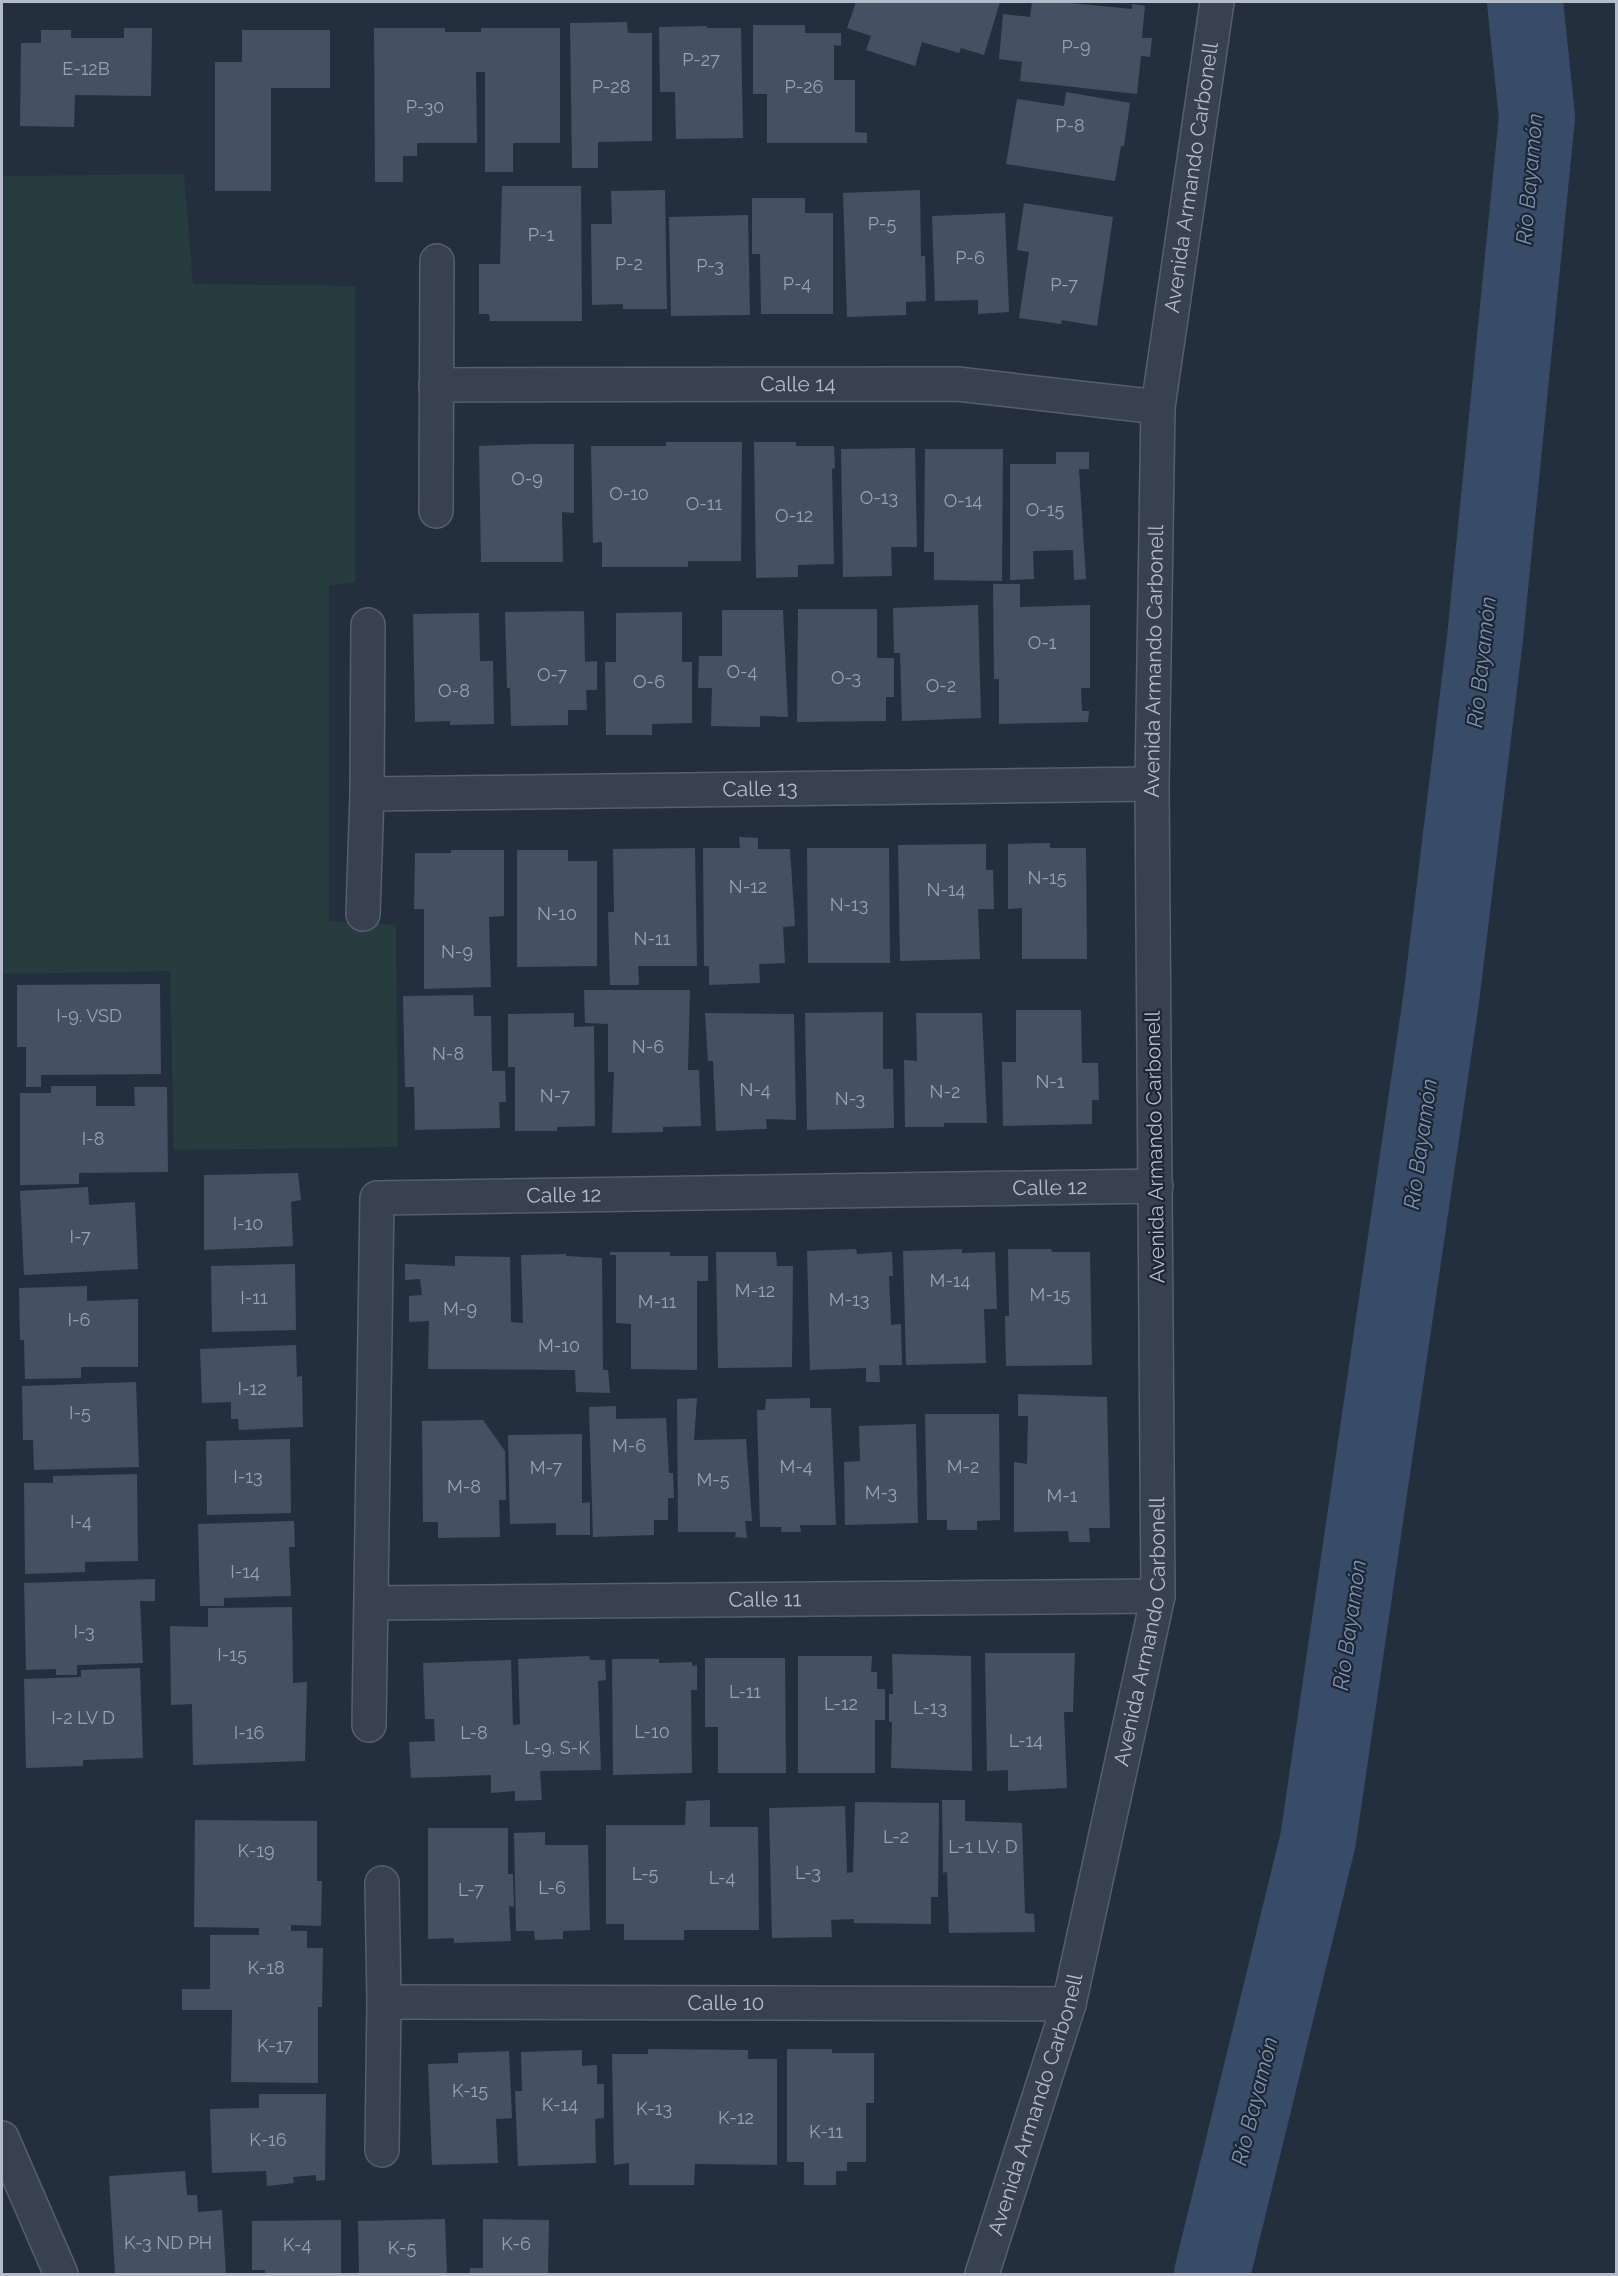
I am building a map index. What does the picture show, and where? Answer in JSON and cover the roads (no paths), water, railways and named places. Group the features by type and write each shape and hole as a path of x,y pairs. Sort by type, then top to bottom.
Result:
{"street":[{"name":"Avenida Armando Carbonell","path":"982,2274 1069,2004 1158,1596 1152,784 1158,407 1217,2"},
{"path":"436,511 437,261"},
{"name":"Calle 14","path":"436,385 957,384 1158,407"},
{"path":"363,914 367,794 368,625"},
{"name":"Calle 13","path":"367,794 1152,784"},
{"name":"Calle 12","path":"372,1603 377,1198 1156,1186"},
{"name":"Calle 11","path":"372,1603 1158,1596"},
{"path":"369,1725 372,1603"},
{"path":"382,1883 384,2002 382,2150"},
{"name":"Calle 10","path":"384,2002 1069,2004"},
{"path":"2,2138 61,2274"}],"waterway":[{"name":"Río Bayamón","path":"1212,2274 1318,1840 1441,1000 1485,638 1537,117 1525,2"}]}
